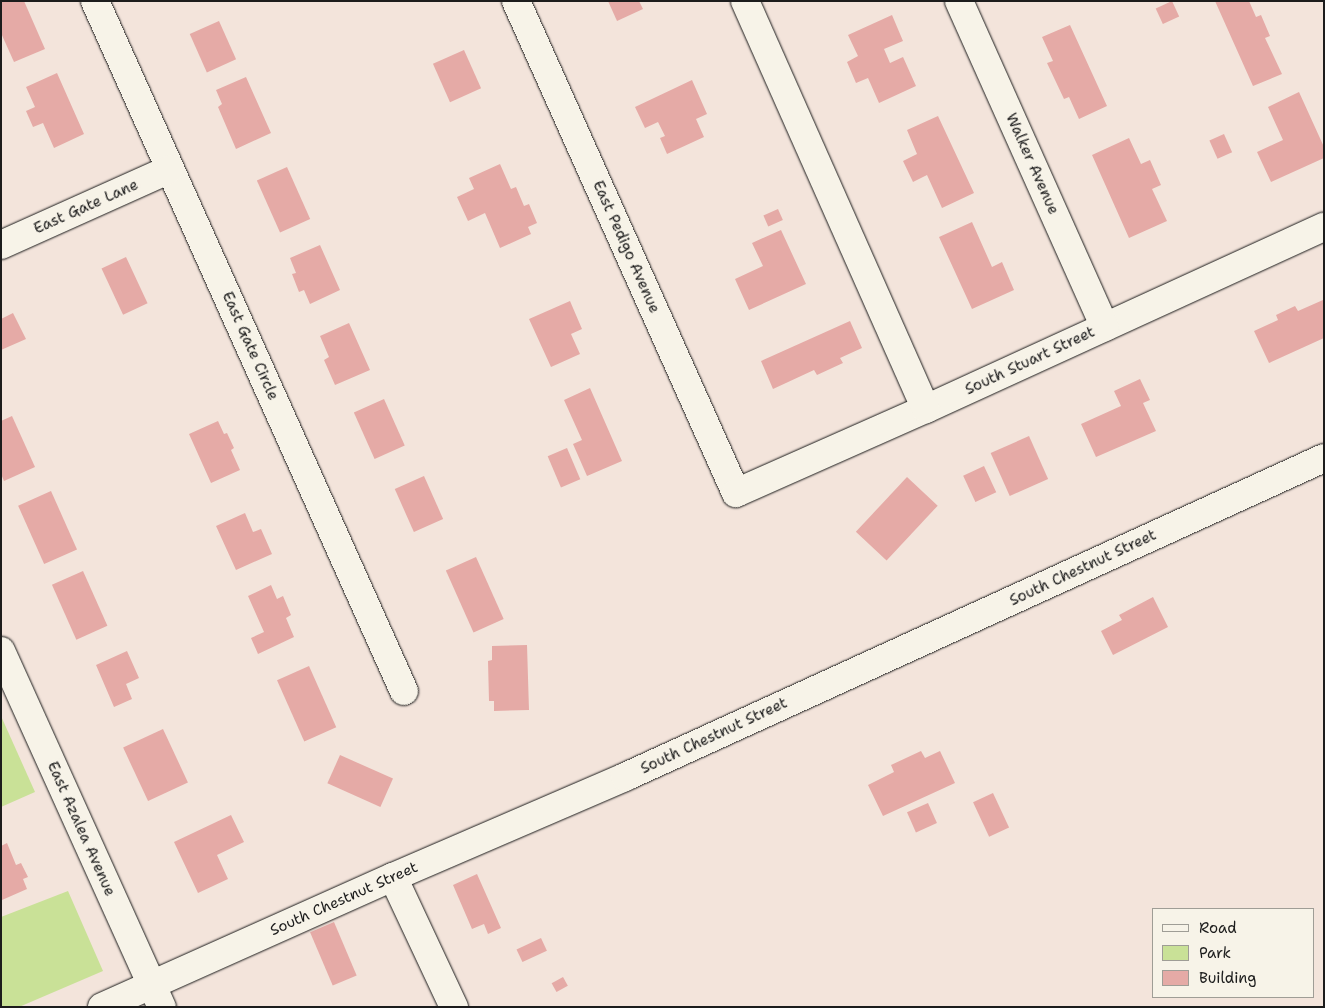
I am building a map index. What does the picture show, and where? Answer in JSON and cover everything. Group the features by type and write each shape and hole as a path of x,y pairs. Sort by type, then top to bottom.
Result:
{"street":[{"name":"East Gate Circle","path":"95,1 404,692"},
{"name":"East Pedigo Avenue","path":"516,1 736,493"},
{"path":"745,1 926,409"},
{"name":"Walker Avenue","path":"959,1 1105,327"},
{"name":"East Gate Lane","path":"1,245 170,169"},
{"name":"South Stuart Street","path":"736,493 926,409 1324,227"},
{"name":"South Chestnut Street","path":"102,1007 157,995 393,877 625,777 1324,458"},
{"name":"East Azalea Avenue","path":"1,651 157,995"},
{"path":"393,877 454,1007"}],"green space":[{"path":"1,716 35,792 1,807"},
{"path":"68,891 103,971 19,1007 1,1007 1,917"}],"building":[{"path":"1,1 24,1 45,49 14,62 1,33"},
{"path":"608,1 639,1 643,9 617,21"},
{"path":"1172,1 1179,16 1163,24 1156,9"},
{"path":"1215,1 1249,1 1256,17 1261,15 1270,36 1265,38 1282,74 1253,86"},
{"path":"892,15 903,41 884,49 890,63 903,57 916,86 879,103 868,78 856,83 847,62 858,56 848,35"},
{"path":"219,21 236,59 207,72 190,34"},
{"path":"1070,25 1107,106 1079,119 1069,97 1064,99 1047,63 1053,61 1042,37"},
{"path":"464,50 481,88 450,102 433,64"},
{"path":"57,73 84,134 54,148 43,123 33,127 26,111 35,107 26,87"},
{"path":"246,77 271,133 236,149 218,107 222,104 216,90"},
{"path":"692,80 707,114 696,119 704,137 667,154 660,138 665,136 658,122 645,128 635,107"},
{"path":"1299,92 1324,147 1324,158 1271,182 1257,152 1283,140 1268,107"},
{"path":"938,116 974,193 942,208 927,175 913,182 903,161 917,154 907,130"},
{"path":"1224,134 1232,152 1218,159 1209,141"},
{"path":"1129,138 1141,164 1150,160 1161,185 1152,189 1167,221 1129,238 1092,155"},
{"path":"500,164 511,189 516,187 524,206 529,204 537,223 528,227 531,234 500,248 485,213 468,221 457,197 474,189 469,178"},
{"path":"287,167 310,219 280,232 257,180"},
{"path":"778,209 783,220 768,226 763,216"},
{"path":"972,222 992,267 1002,262 1014,290 972,309 939,237"},
{"path":"781,230 806,284 749,310 735,279 763,266 752,243"},
{"path":"320,245 340,290 310,304 304,290 299,292 292,274 296,273 290,258"},
{"path":"126,257 148,303 123,315 102,268"},
{"path":"1323,300 1324,338 1269,363 1254,331 1278,320 1276,315 1295,306 1298,311"},
{"path":"570,301 582,329 571,334 580,354 551,367 529,319"},
{"path":"13,313 26,339 1,350 1,319"},
{"path":"850,321 862,348 840,358 843,363 817,375 814,370 773,389 761,361"},
{"path":"349,323 370,370 335,385 324,360 329,357 320,336"},
{"path":"1140,379 1150,400 1143,403 1156,431 1096,457 1081,424 1121,406 1114,391"},
{"path":"590,388 622,461 587,476 573,444 582,440 564,400"},
{"path":"384,399 405,446 375,459 354,412"},
{"path":"12,416 35,467 4,481 1,474 1,421"},
{"path":"218,421 224,434 227,433 234,448 231,450 240,470 211,483 189,434"},
{"path":"1029,436 1048,479 1010,496 991,453"},
{"path":"567,448 580,479 561,488 548,456"},
{"path":"984,466 996,492 975,502 963,476"},
{"path":"424,476 443,519 414,532 395,489"},
{"path":"907,477 938,506 887,560 856,532"},
{"path":"51,491 77,549 44,564 18,506"},
{"path":"245,513 253,532 261,529 272,554 236,570 216,526"},
{"path":"476,557 504,619 474,633 446,570"},
{"path":"83,571 107,626 76,640 52,585"},
{"path":"271,585 277,599 283,596 291,615 286,618 294,637 258,654 251,638 264,632 248,596"},
{"path":"1153,597 1168,627 1113,655 1101,631 1122,620 1119,615"},
{"path":"527,645 529,710 494,711 494,701 489,701 488,661 492,660 492,646"},
{"path":"127,651 139,678 126,684 132,699 114,707 96,665"},
{"path":"309,666 336,727 304,741 277,680"},
{"path":"163,729 188,782 148,801 123,748"},
{"path":"921,751 925,758 940,751 955,783 883,816 868,785 894,772 891,765"},
{"path":"340,755 393,779 380,807 327,783"},
{"path":"993,793 1009,827 989,837 973,802"},
{"path":"928,803 937,823 916,832 907,812"},
{"path":"231,815 244,842 217,855 228,879 198,893 174,842"},
{"path":"7,843 16,865 21,863 28,877 23,879 27,889 2,900 1,846"},
{"path":"477,874 501,928 488,934 484,924 472,929 453,885"},
{"path":"334,922 357,975 333,986 310,932"},
{"path":"541,938 547,951 522,962 517,949"},
{"path":"563,977 568,986 556,992 552,983"}]}
